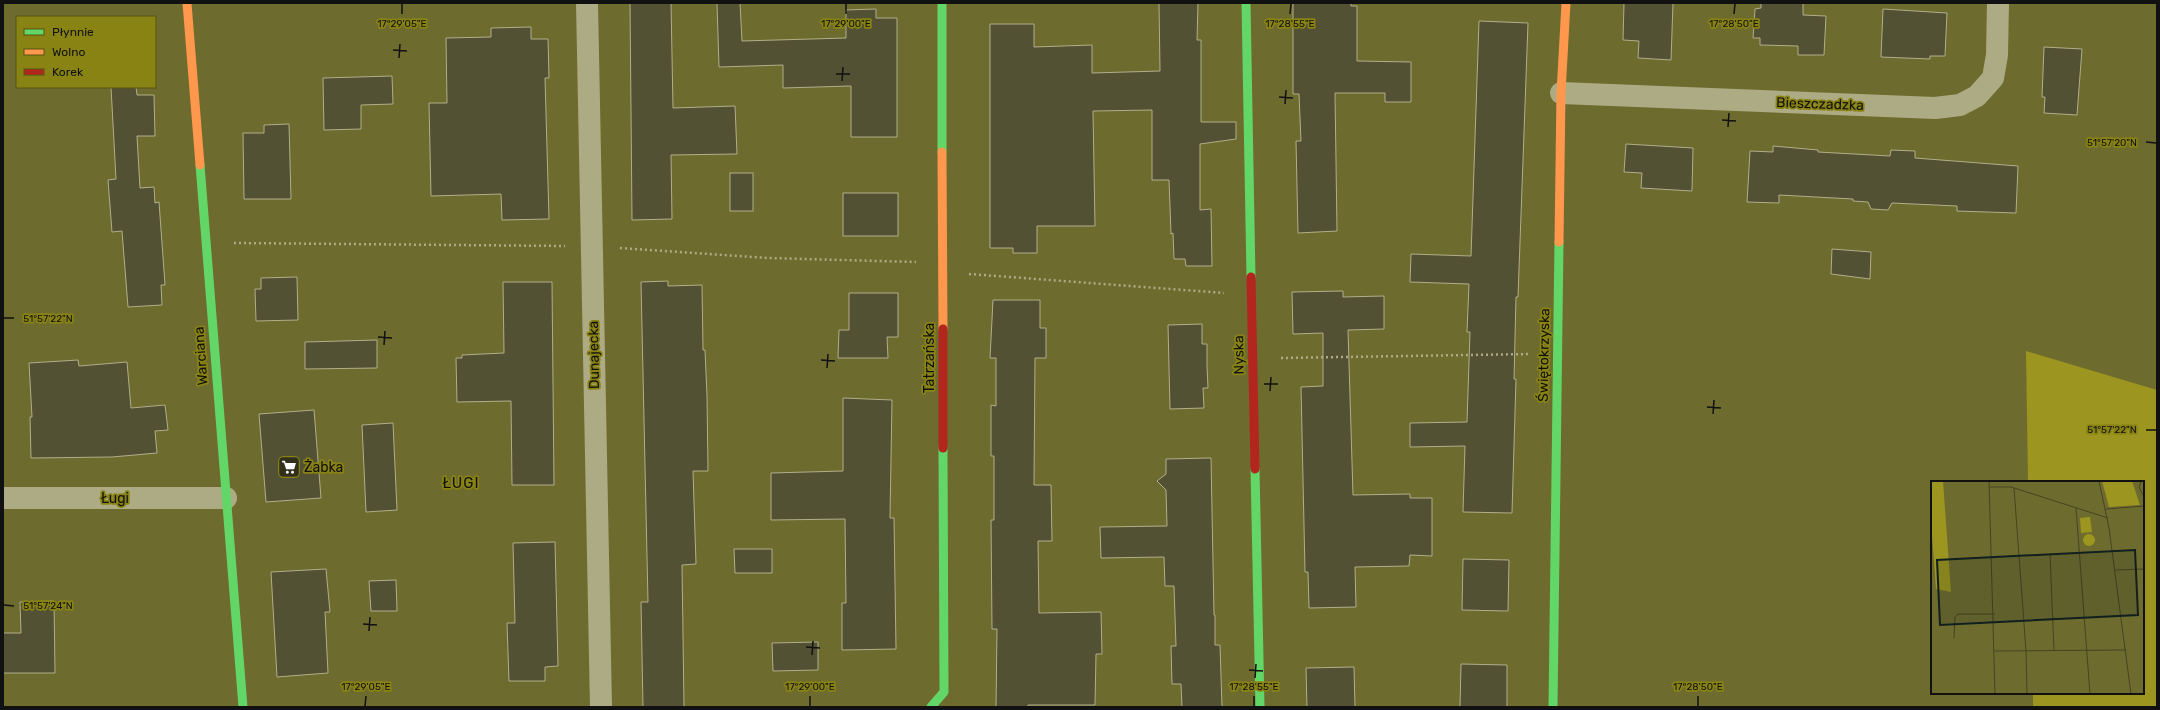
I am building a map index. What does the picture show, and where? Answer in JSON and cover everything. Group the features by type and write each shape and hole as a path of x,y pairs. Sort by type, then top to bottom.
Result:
{"street":[{"name":"Warciana","path":"187,3 243,707"},
{"name":"Dunajecka","path":"587,3 601,707"},
{"name":"Tatrzańska","path":"931,707 944,692 942,3"},
{"name":"Nyska","path":"1246,3 1260,707"},
{"name":"Świętokrzyska","path":"1554,707 1561,93 1566,3"},
{"name":"Bieszczadzka","path":"1561,93 1935,108 1960,105 1977,96 1993,78 1997,55 1998,3"},
{"name":"Ługi","path":"3,498 226,498"}],"path":[{"path":"943,272 1252,295"},
{"path":"1253,359 1558,353"}],"shaded area":[{"path":"2026,351 2157,390 2157,707 2033,707 2033,694 2144,694 2144,481 2028,481"}],"building":[{"path":"630,3 671,3 673,108 735,106 737,154 671,155 672,219 632,220"},
{"path":"717,3 740,3 742,41 846,38 846,10 876,9 876,18 897,18 897,137 851,137 851,86 783,88 783,65 719,67"},
{"path":"1159,3 1198,3 1197,40 1201,40 1201,122 1236,122 1236,139 1200,144 1200,210 1211,209 1212,266 1186,266 1185,259 1174,259 1173,233 1171,234 1169,180 1152,180 1152,110 1093,111 1095,226 1037,226 1037,253 1013,253 1013,248 990,248 990,24 1034,24 1034,47 1092,45 1092,73 1160,71"},
{"path":"1293,3 1351,3 1351,6 1357,6 1357,61 1411,62 1411,102 1385,102 1385,93 1335,93 1337,231 1298,233 1296,141 1301,141 1299,94 1293,94"},
{"path":"1624,3 1673,3 1671,60 1638,58 1639,41 1623,40"},
{"path":"1761,3 1803,3 1803,15 1826,16 1824,55 1798,55 1798,46 1760,45 1760,38 1753,38 1755,9 1761,8"},
{"path":"1883,9 1947,13 1945,56 1930,56 1930,59 1881,57"},
{"path":"1479,21 1528,23 1518,297 1516,297 1514,379 1516,379 1512,513 1463,512 1465,446 1410,447 1410,423 1467,422 1470,332 1467,332 1469,284 1410,282 1411,254 1471,256"},
{"path":"531,27 531,39 548,39 549,78 545,78 549,219 502,220 501,194 431,196 429,103 447,103 446,38 491,37 491,28"},
{"path":"2044,47 2082,49 2077,115 2044,113 2045,97 2042,97"},
{"path":"392,76 393,104 361,105 361,129 324,130 323,78"},
{"path":"111,88 136,88 137,95 154,95 155,136 137,136 140,188 154,187 155,203 159,202 165,285 161,285 162,305 128,307 122,231 112,232 108,180 116,179"},
{"path":"289,124 291,199 244,199 243,133 264,133 264,125"},
{"path":"1626,144 1693,148 1692,191 1641,188 1642,173 1624,172"},
{"path":"1773,146 1818,150 1818,152 1890,156 1891,150 1915,151 1915,158 2018,166 2016,213 1957,211 1957,206 1892,203 1888,210 1871,209 1868,202 1853,201 1853,199 1779,195 1779,203 1747,202 1750,151 1773,152"},
{"path":"730,173 753,173 753,211 730,211"},
{"path":"843,193 898,193 898,236 843,236"},
{"path":"1832,249 1871,252 1870,279 1831,274"},
{"path":"297,277 298,320 256,321 255,289 261,289 261,278"},
{"path":"668,281 668,286 702,285 703,350 705,350 707,396 708,471 693,471 696,564 682,565 684,707 643,707 641,602 648,602 641,282"},
{"path":"503,282 552,282 554,485 512,485 511,401 457,402 456,358 462,358 462,355 504,353"},
{"path":"1343,291 1343,297 1384,296 1384,329 1348,330 1353,495 1410,494 1410,498 1432,498 1432,556 1410,555 1409,566 1355,567 1356,607 1309,608 1308,572 1305,572 1301,387 1323,386 1323,333 1293,334 1292,292"},
{"path":"849,293 898,293 898,337 887,337 888,358 838,358 839,330 849,330"},
{"path":"993,300 1040,300 1040,328 1046,328 1046,358 1035,358 1034,485 1051,485 1052,541 1038,541 1039,613 1101,612 1102,654 1096,654 1095,705 1028,705 1028,707 996,707 997,629 992,629 991,520 994,520 994,456 991,456 991,405 996,406 996,358 990,358"},
{"path":"1202,324 1202,344 1207,344 1208,388 1203,388 1204,408 1170,409 1168,325"},
{"path":"377,340 377,368 305,369 305,342"},
{"path":"78,360 79,366 127,362 131,408 165,405 168,430 155,431 157,453 112,457 31,458 30,417 32,417 29,363"},
{"path":"843,398 892,400 890,518 894,518 896,649 842,650 842,603 846,603 845,519 771,520 771,473 843,471"},
{"path":"314,410 321,498 266,502 259,414"},
{"path":"393,423 397,510 366,512 362,425"},
{"path":"1211,458 1215,645 1220,645 1222,707 1182,707 1181,684 1172,684 1171,646 1176,646 1174,586 1165,586 1164,557 1101,558 1100,527 1167,526 1166,490 1157,481 1166,474 1166,459"},
{"path":"555,542 558,666 545,667 545,681 509,681 507,623 515,623 513,543"},
{"path":"734,549 772,549 772,573 735,573"},
{"path":"1463,559 1509,560 1508,611 1462,610"},
{"path":"326,569 330,612 325,612 328,673 277,677 271,572"},
{"path":"396,580 397,611 371,611 369,581"},
{"path":"54,601 55,673 3,673 3,633 21,633 20,602"},
{"path":"818,642 818,670 773,671 772,643"},
{"path":"1461,664 1507,665 1507,707 1460,707"},
{"path":"1354,667 1355,707 1307,707 1306,668"}],"traffic: fast":[{"path":"942,3 942,152"},
{"path":"1246,3 1251,277"},
{"path":"200,165 243,707"},
{"path":"1553,707 1559,242"},
{"path":"931,707 944,692 943,448"},
{"path":"1255,469 1260,707"}],"traffic: slow":[{"path":"187,3 200,165"},
{"path":"1559,242 1561,93 1566,3"},
{"path":"942,152 943,329"}],"traffic: jam":[{"path":"1251,277 1255,469"},
{"path":"943,329 943,448"}],"place":[{"name":"Żabka","path":"289,467"}],"district":[{"name":"ŁUGI","path":"461,483"}]}
